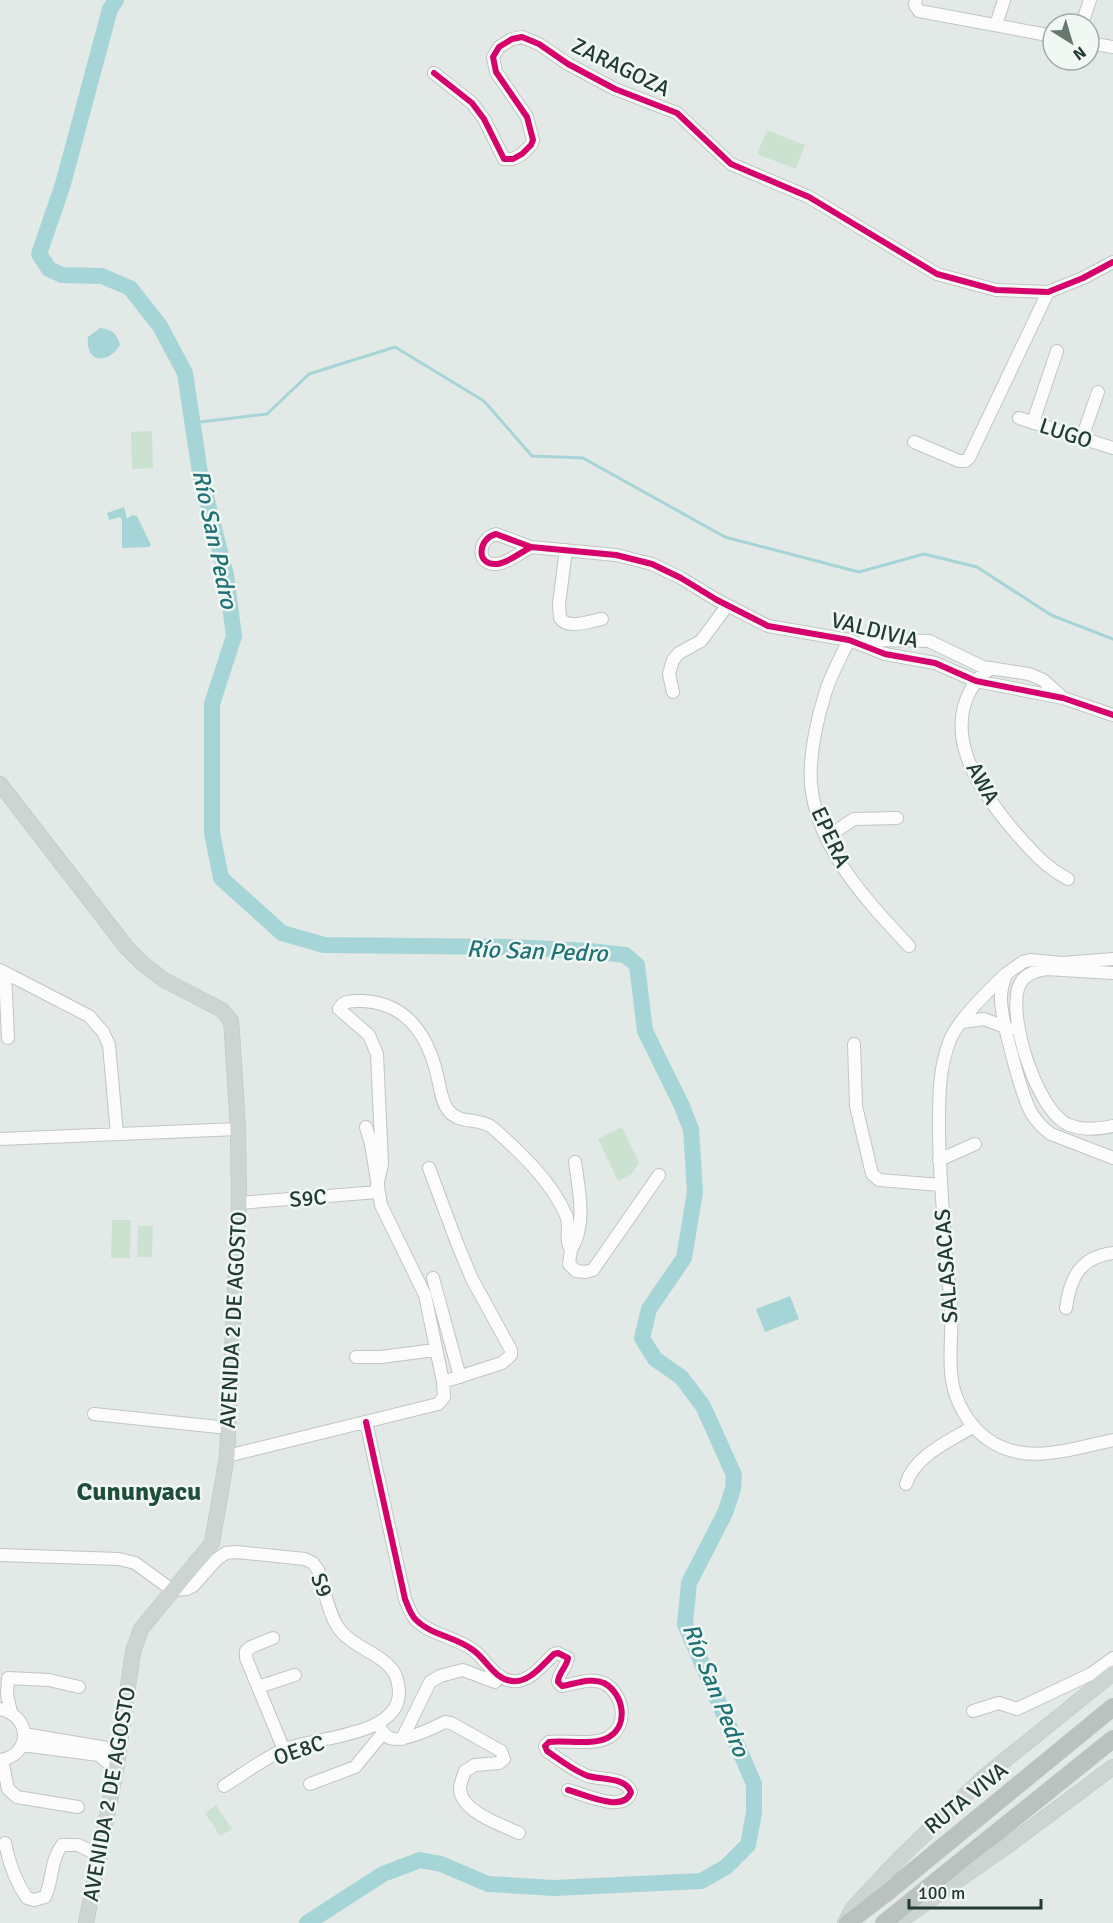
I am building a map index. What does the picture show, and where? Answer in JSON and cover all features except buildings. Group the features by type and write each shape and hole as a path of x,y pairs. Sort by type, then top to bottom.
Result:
{"highway":[{"name":"RUTA VIVA","path":"846,1923 890,1890 1113,1707"},
{"name":"RUTA VIVA","path":"884,1923 1113,1739"}],"main road":[{"name":"AVENIDA 2 DE AGOSTO","path":"0,784 127,948 164,981 212,1004 227,1015 231,1021 232,1032 238,1129 239,1203 227,1456 212,1543 141,1629 133,1652 116,1770 86,1923"},
{"path":"846,1923 853,1908 899,1859 984,1777 1113,1673"},
{"path":"897,1923 1010,1844 1113,1767"}],"street":[{"path":"996,25 1004,0"},
{"path":"916,1 919,11 1041,34"},
{"name":"ZARAGOZA","path":"434,73 472,104 484,119 504,159 513,159 522,154 533,140 527,117 496,72 493,57 499,47 512,39 522,38 539,44 568,64 615,89 676,113 731,164 809,197 937,274 996,290 1048,292 1083,278 1113,262"},
{"path":"914,442 959,461 969,458 1048,292"},
{"path":"1033,422 1057,351"},
{"path":"1082,438 1098,392"},
{"name":"LUGO","path":"1019,417 1113,448"},
{"name":"VALDIVIA","path":"531,547 616,555 652,564 768,626 862,643 885,654 935,663 976,681 1063,698 1113,715"},
{"path":"566,550 559,604 560,618 566,624 602,619"},
{"path":"673,692 669,674 673,660 679,653 701,640 727,606"},
{"name":"EPERA","path":"849,640 825,692 812,745 811,783 814,799 827,837 858,890 909,946"},
{"name":"VALDIVIA","path":"862,643 878,640 929,641 967,660 992,668 1029,674 1043,680 1063,698"},
{"name":"AWA","path":"992,668 976,681 962,713 963,741 970,766 980,787 1040,861 1068,879"},
{"path":"827,837 854,819 897,818"},
{"path":"1113,958 1036,970 1022,980 1018,989 1019,1033 1036,1083 1046,1102 1056,1116 1065,1123 1078,1128 1098,1129 1113,1126"},
{"name":"SALASACAS","path":"1061,966 1023,962 1006,974 984,994 962,1022 951,1039 943,1066 939,1092 939,1185 951,1310 952,1380 958,1401 974,1426 984,1437 995,1444 1028,1454 1046,1454 1113,1440"},
{"path":"1061,966 1113,973"},
{"path":"3,972 88,1016 103,1032 109,1046 117,1134"},
{"path":"3,972 8,1038"},
{"path":"1006,974 1001,999 1006,1028 1031,1114 1051,1134 1113,1158"},
{"path":"377,1189 382,1164 377,1054 369,1035 339,1009 345,1003 354,1001 368,1002 393,1009 420,1031 432,1056 446,1108 457,1118 487,1124 539,1173 556,1194 559,1205 566,1215 568,1245 571,1250"},
{"path":"962,1022 984,1020 1019,1033"},
{"path":"854,1044 856,1106 872,1174 879,1180 939,1185"},
{"path":"227,1456 438,1404 444,1397 425,1295 381,1205 371,1144 366,1128"},
{"path":"0,1138 238,1129"},
{"path":"939,1160 975,1144"},
{"path":"575,1162 581,1209 579,1230 571,1250 569,1264 576,1271 593,1270 659,1175"},
{"path":"429,1168 472,1279 511,1350 511,1355 502,1363 443,1382"},
{"name":"S9C","path":"239,1203 377,1189"},
{"path":"1066,1308 1069,1286 1077,1271 1090,1260 1103,1254 1113,1253"},
{"path":"433,1278 460,1377"},
{"path":"356,1358 435,1350"},
{"path":"94,1414 228,1428"},
{"path":"366,1422 405,1599 416,1620 427,1628 468,1646 493,1671 505,1679 520,1681 532,1675 554,1654 558,1653 568,1658 558,1678 562,1686 581,1681 597,1681 605,1684 617,1698 623,1716 621,1724 610,1737 596,1742 549,1742 545,1746 547,1751 587,1776 621,1782 629,1786 631,1792 629,1798 623,1802 611,1802 568,1790"},
{"path":"906,1484 910,1473 920,1461 974,1426"},
{"name":"S9","path":"172,1590 193,1586 217,1559 226,1553 305,1559 313,1563 318,1570 336,1623 341,1631 385,1662 394,1671 399,1683 398,1702 380,1729"},
{"path":"0,1555 119,1559 135,1563 172,1590"},
{"path":"273,1638 246,1651 246,1658 284,1750"},
{"path":"973,1711 999,1703 1017,1709 1091,1674 1113,1658"},
{"path":"402,1739 430,1682 440,1676 463,1670 495,1682"},
{"path":"258,1687 295,1675"},
{"path":"78,1807 17,1797 8,1789 1,1760 12,1757 23,1740 19,1719 6,1711 8,1678 50,1680 79,1687"},
{"path":"310,1784 356,1767 380,1729 391,1739 402,1739 445,1722 451,1723 501,1751 504,1758 500,1763 475,1765 465,1771 460,1789 466,1803 472,1810 519,1833"},
{"name":"OE8C","path":"224,1786 284,1750 380,1729"},
{"path":"23,1740 119,1750"},
{"path":"23,1740 99,1755 116,1770"},
{"path":"5,1843 11,1869 20,1888 27,1898 34,1900 45,1897 50,1887 54,1855 62,1845 78,1845 100,1856"}],"green space":[{"path":"767,130 805,145 796,169 757,154"},
{"path":"152,431 153,468 132,469 131,432"},
{"path":"622,1127 639,1163 632,1174 618,1181 598,1139"},
{"path":"112,1220 131,1220 130,1258 111,1258"},
{"path":"138,1226 153,1226 152,1257 137,1257"},
{"path":"216,1805 232,1829 220,1836 205,1813"}],"water":[{"path":"100,328 113,333 120,345 110,356 104,358 94,356 88,346 88,337"},
{"path":"124,507 127,519 132,515 137,516 151,545 149,547 122,548 122,520 120,517 109,520 107,513"},
{"path":"790,1296 799,1319 765,1332 756,1309"}],"waterway":[{"name":"Río San Pedro","path":"116,0 110,9 63,184 39,254 49,269 62,275 102,276 130,288 160,326 185,373 200,473 226,575 234,636 212,704 212,833 221,878 282,933 324,945 512,947 590,951 625,955 637,965 645,1031 691,1129 695,1192 684,1258 649,1309 642,1338 655,1359 681,1377 703,1406 734,1475 733,1489 725,1513 689,1583 685,1624 754,1784 754,1813 748,1845 726,1867 701,1881 554,1888 488,1884 441,1864 420,1860 383,1874 307,1923"},
{"path":"192,423 267,414 309,374 395,347 484,401 532,456 583,458 725,537 859,572 924,554 977,567 1051,615 1113,639"}],"cycle path":[{"path":"434,73 472,103 484,119 504,159 513,159 522,154 533,140 527,117 496,72 493,57 499,47 512,39 522,37 539,44 568,64 615,89 677,113 731,164 809,197 937,274 996,290 1048,292 1083,278 1113,262"},
{"path":"531,547 510,560 497,564 485,561 481,552 485,541 496,534 531,547 616,555 652,564 768,626 849,640 885,654 935,663 976,681 1063,698 1113,715"},
{"path":"366,1422 405,1599 416,1620 429,1629 473,1650 495,1673 506,1680 525,1679 558,1653 568,1658 558,1679 562,1686 599,1681 616,1694 622,1710 621,1718 615,1732 609,1737 588,1742 549,1742 545,1746 547,1751 578,1771 588,1776 618,1781 628,1787 631,1792 620,1802 612,1802 568,1790"}],"district":[{"name":"Cununyacu","path":"139,1492"}]}
